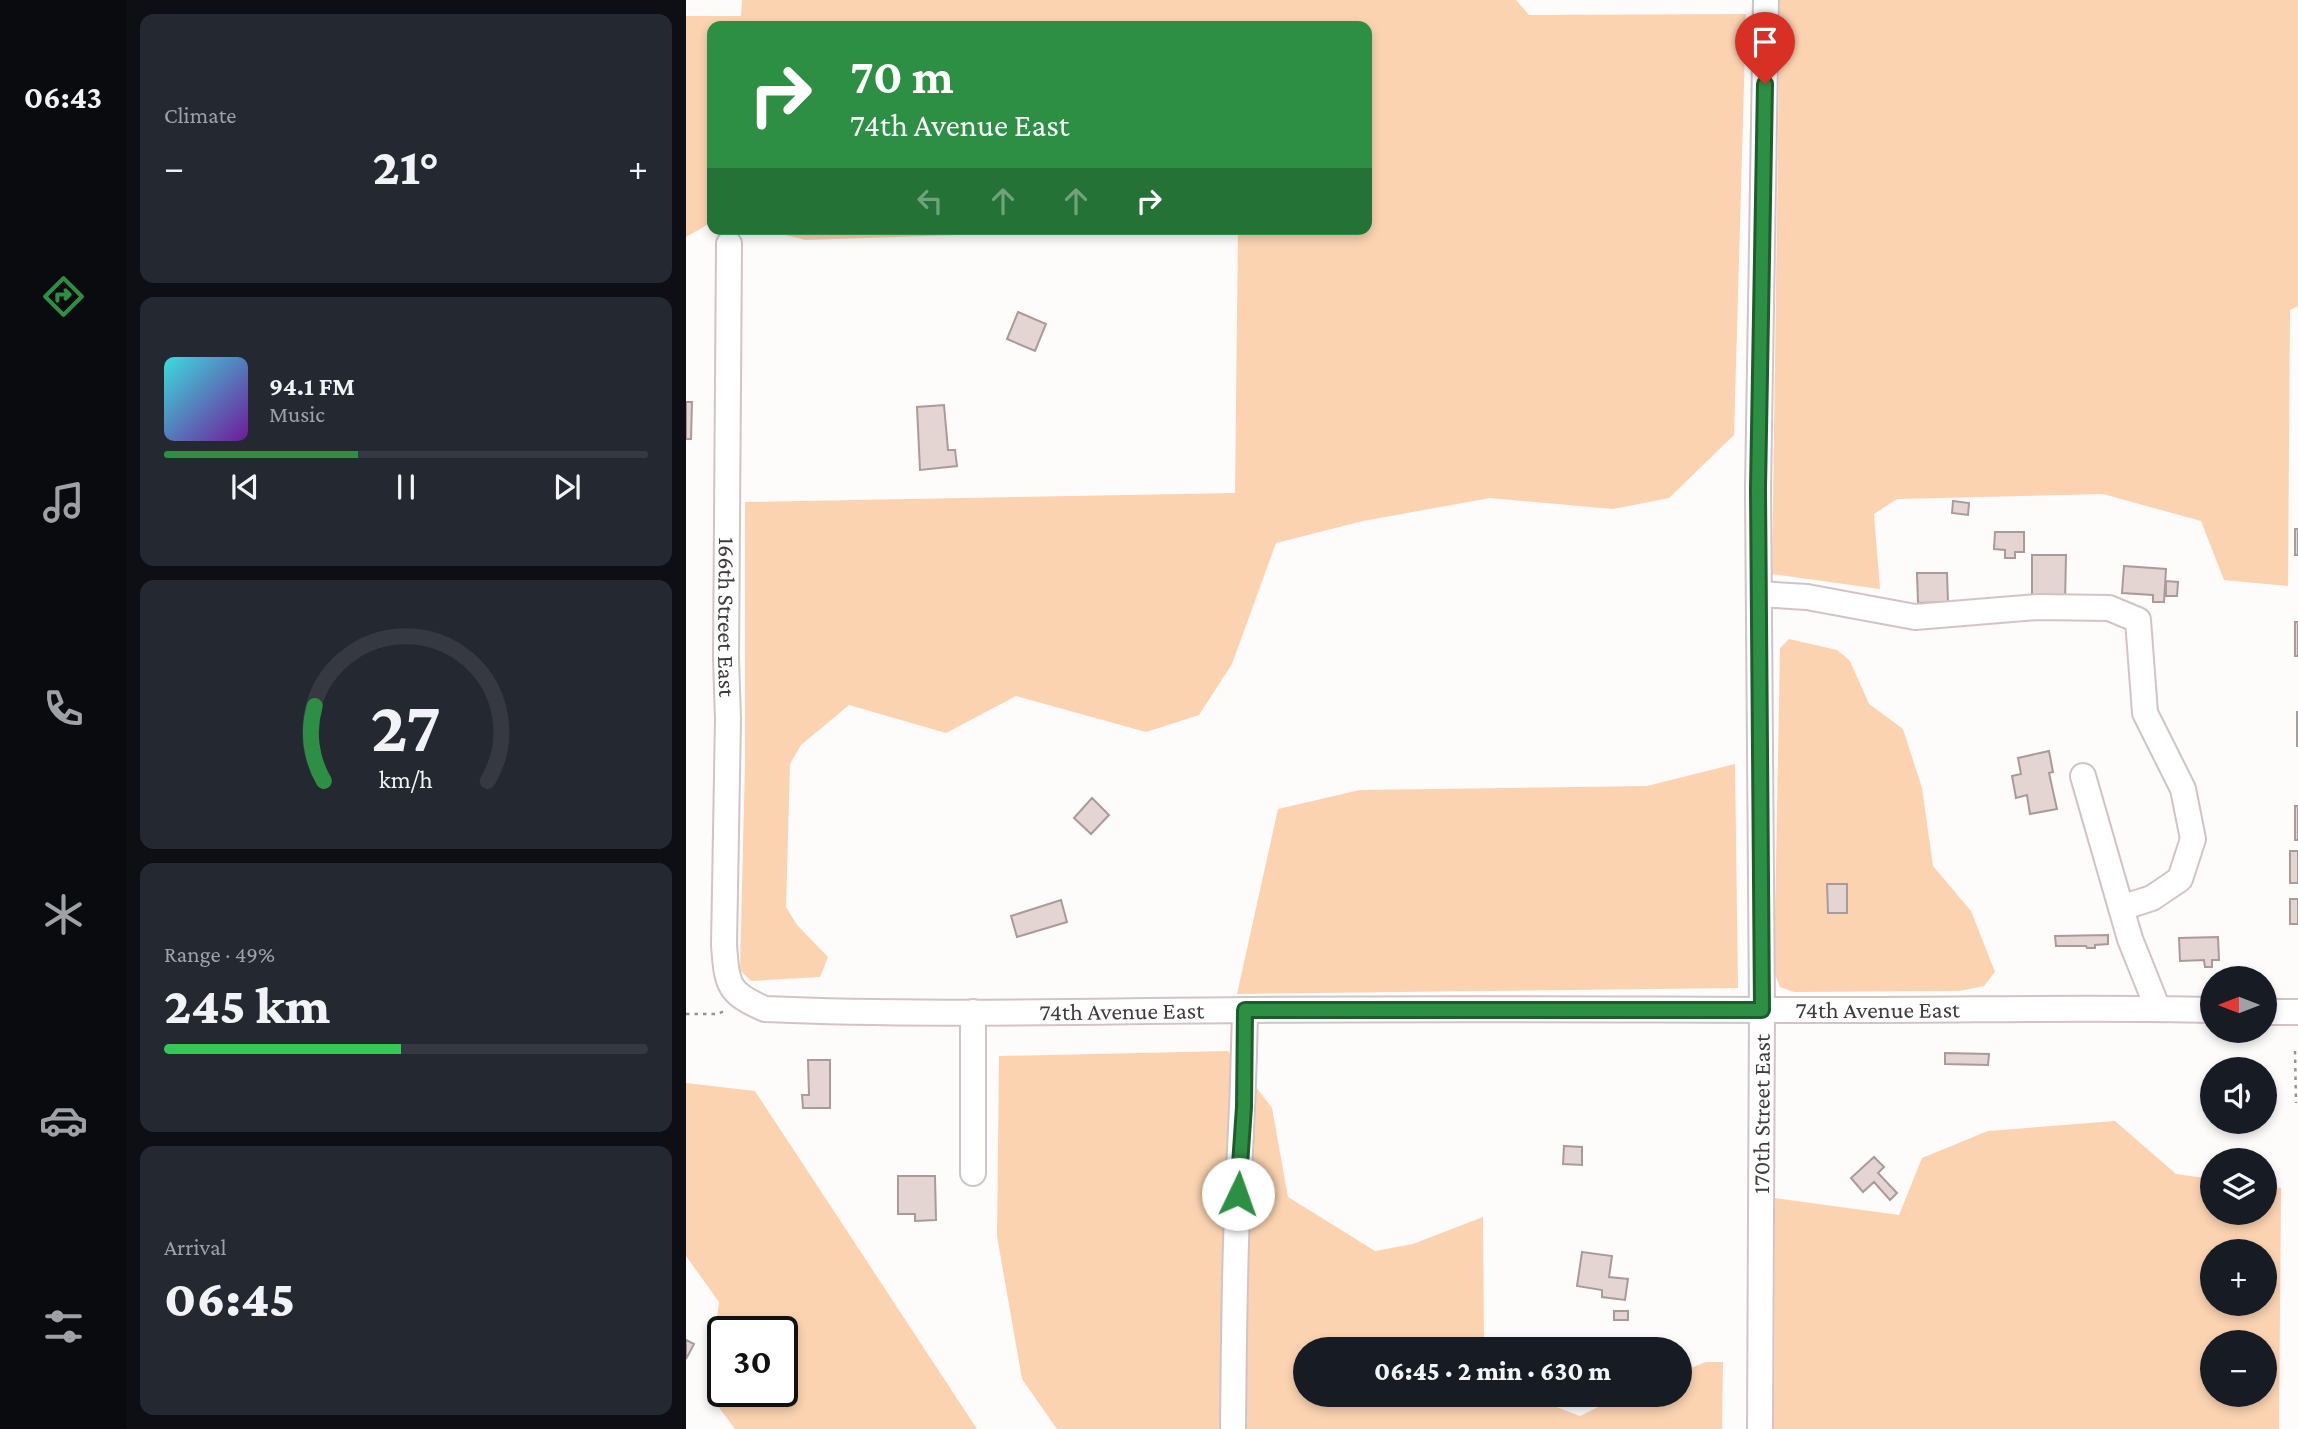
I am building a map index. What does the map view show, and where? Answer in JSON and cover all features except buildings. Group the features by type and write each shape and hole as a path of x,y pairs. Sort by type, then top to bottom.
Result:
{"street":[{"name":"170th Street East","path":"1760,1429 1762,1010 1758,489 1766,0"},
{"name":"166th Street East","path":"729,244 726,659 728,719 724,945 726,971 739,995"},
{"path":"1759,594 1807,597 1915,617 2038,607 2109,608 2138,620 2145,713 2183,789 2193,839 2180,879 2152,898 2121,908"},
{"path":"2083,776 2130,939 2158,1009"},
{"name":"74th Avenue East","path":"739,995 765,1009 973,1012 2200,1010"},
{"path":"1233,1429 1234,1289 1244,1107 1245,1010"},
{"path":"973,1012 973,1173"},
{"path":"2277,1012 2298,1012"}],"path":[{"path":"686,1014 717,1014 739,995"},
{"path":"2295,1051 2296,1103"}],"shaded area":[{"path":"742,0 1516,0 1529,15 1746,14 1734,435 1669,498 1613,509 1490,498 1363,521 1276,543 1232,664 1199,715 1146,732 1016,696 946,733 849,705 801,745 790,764 786,907 797,925 828,957 820,977 751,981 740,970 745,763 745,502 1235,493 1238,235 1372,235 1372,21 707,21 707,225 686,237 686,16 741,16"},
{"path":"1780,0 2298,0 2298,306 2290,310 2288,586 2224,580 2201,521 2103,494 1897,499 1874,514 1880,589 1772,574"},
{"path":"786,235 956,235 805,240"},
{"path":"1789,639 1837,650 1850,661 1869,704 1903,729 1922,788 1933,866 1971,911 1995,972 1984,986 1959,991 1794,992 1780,987 1774,972 1780,648"},
{"path":"1735,764 1738,988 1237,994 1278,809 1360,790 1647,786"},
{"path":"1228,1051 1272,1108 1288,1197 1375,1251 1413,1244 1483,1217 1484,1337 1293,1337 1293,1407 1556,1407 1580,1416 1598,1407 1692,1407 1692,1367 1706,1362 1723,1362 1722,1429 1057,1429 1022,1379 997,1236 999,1056"},
{"path":"686,1083 755,1091 977,1429 735,1429 718,1407 798,1407 798,1316 717,1316 719,1302 686,1256"},
{"path":"2115,1121 2176,1174 2200,1177 2200,1225 2277,1225 2277,1188 2281,1188 2279,1429 1774,1429 1775,1198 1899,1215 1922,1158 1988,1131"}],"route":[{"path":"1238,1194 1244,1107 1245,1010 1762,1010 1758,489 1765,84"}]}
